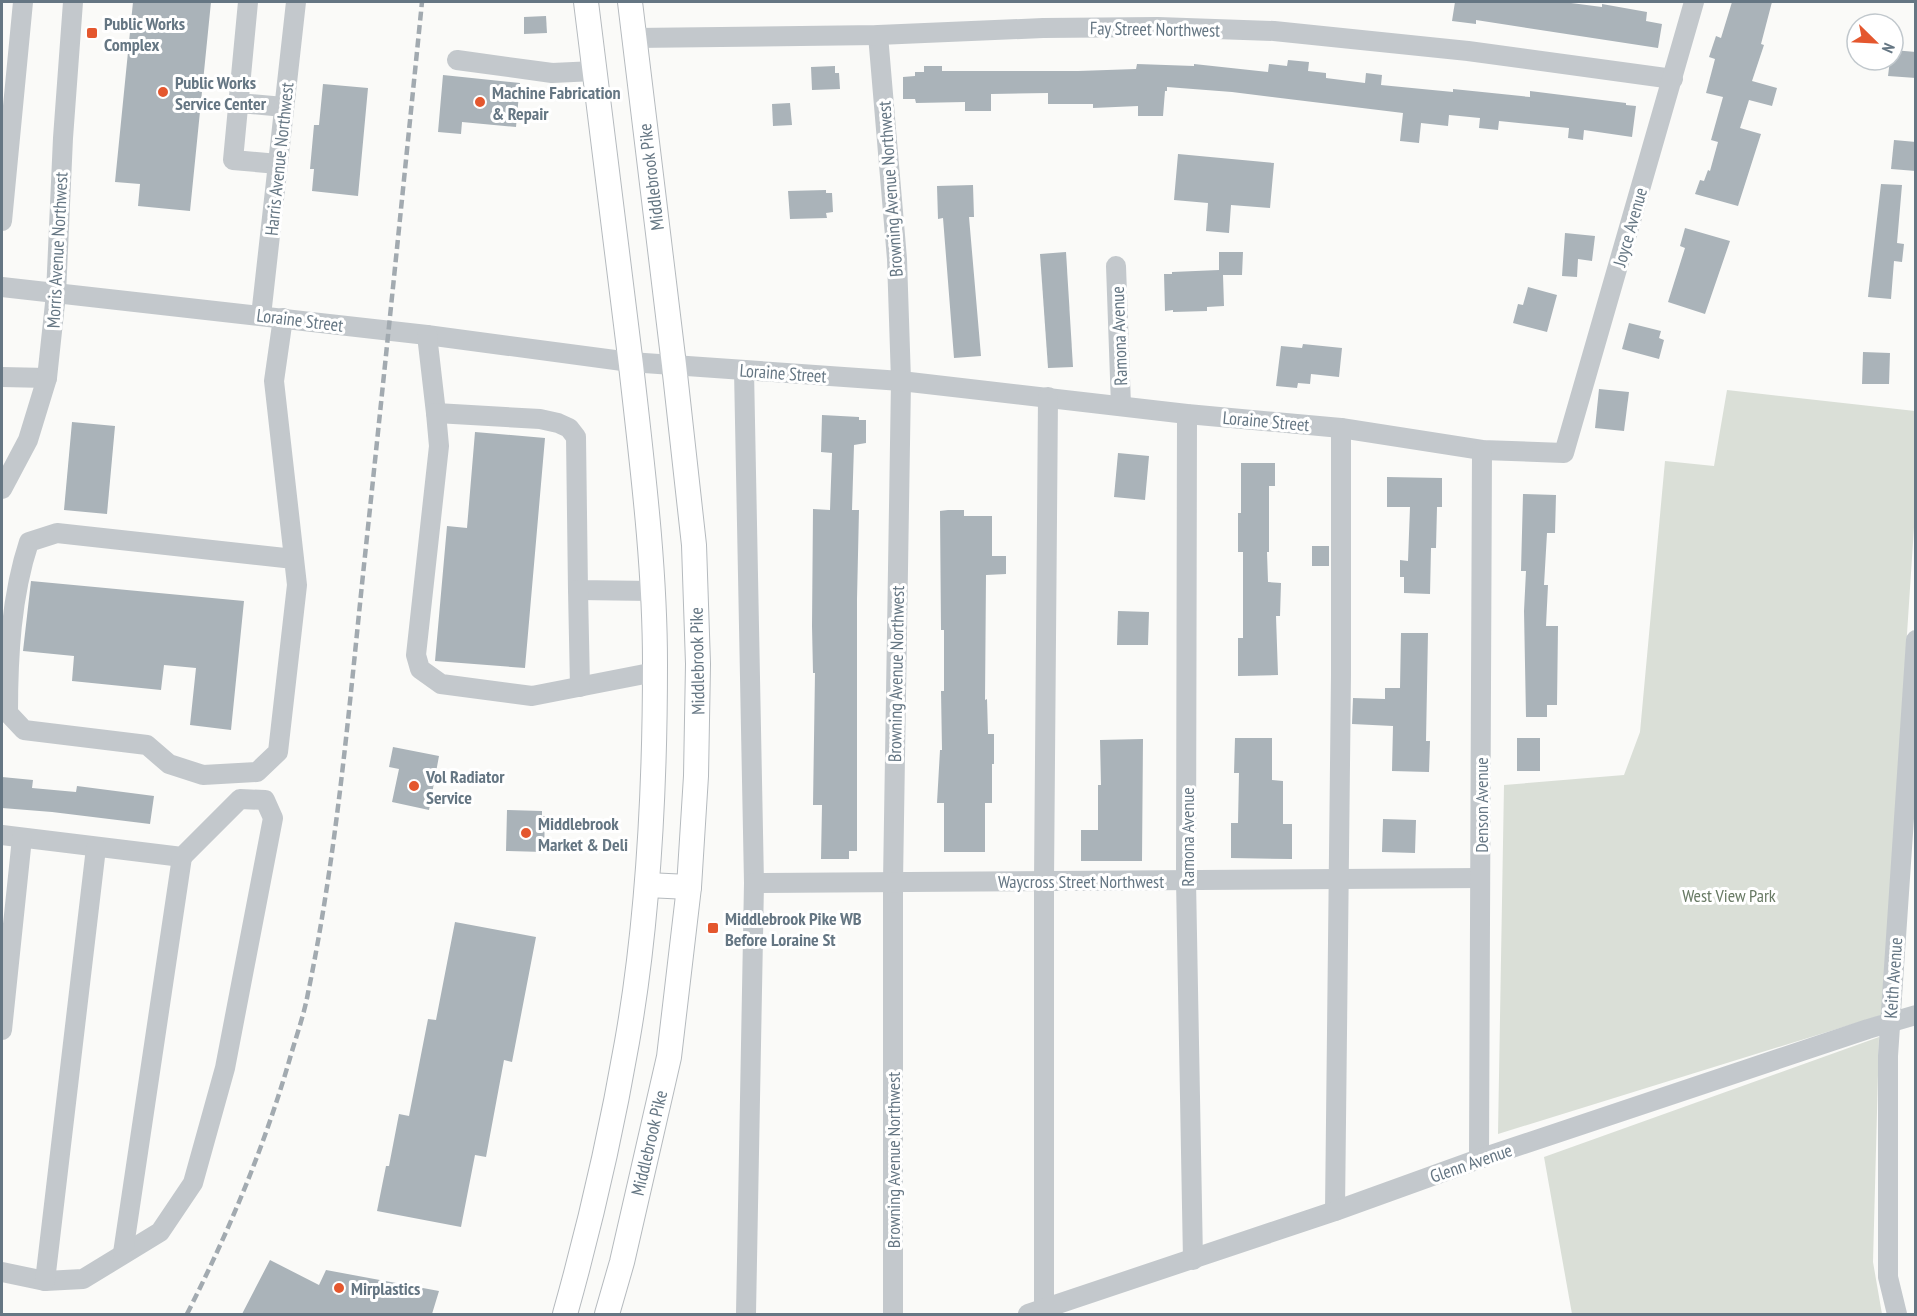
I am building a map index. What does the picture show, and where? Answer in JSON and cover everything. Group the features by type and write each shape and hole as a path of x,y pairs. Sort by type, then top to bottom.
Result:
{"main road":[{"path":"565,1314 615,1111 628,1039 647,885 655,755 651,549 586,2"},
{"name":"Middlebrook Pike","path":"607,1314 622,1262 669,1057 689,887 696,776 699,664 694,545 630,2"},
{"path":"647,885 689,887"}],"street":[{"path":"2,221 23,2"},
{"name":"Morris Avenue Northwest","path":"2,489 28,440 47,378 56,294 63,138 73,2"},
{"path":"248,2 233,160 278,164"},
{"name":"Harris Avenue Northwest","path":"261,316 296,2"},
{"name":"Joyce Avenue","path":"1564,453 1694,2"},
{"name":"Fay Street Northwest","path":"634,38 878,35 1043,28 1158,27 1274,31 1468,51 1673,79"},
{"name":"Browning Avenue Northwest","path":"878,35 897,259 901,381 893,882 893,1314"},
{"path":"457,60 552,73 595,71"},
{"path":"239,103 284,107"},
{"name":"Ramona Avenue","path":"1116,266 1121,406"},
{"name":"Loraine Street","path":"2,287 427,334 630,362 901,381 1187,414 1341,428 1482,450 1564,453"},
{"path":"283,318 274,381 297,585 278,752 257,772 203,775 169,764 147,745 24,730 8,713 8,668 20,569 29,542 57,533 294,559"},
{"path":"427,334 439,446 416,655 420,669 441,684 532,696 655,672"},
{"path":"744,370 754,883 746,1314"},
{"path":"2,377 47,378"},
{"path":"1036,1312 1044,881 1048,397"},
{"path":"436,413 540,419 569,428 576,437 580,687"},
{"name":"Ramona Avenue","path":"1187,414 1186,880 1193,1260"},
{"path":"1335,1211 1341,428"},
{"name":"Denson Avenue","path":"1479,1159 1482,450"},
{"path":"578,590 652,591"},
{"name":"Keith Avenue","path":"1897,1314 1888,1276 1888,1056 1916,640"},
{"path":"2,1272 45,1281 83,1279 160,1232 192,1183 225,1068 234,1023 273,818 265,800 240,799 182,857 123,1253"},
{"path":"2,835 182,857"},
{"path":"2,1030 22,838"},
{"path":"45,1281 96,848"},
{"name":"Waycross Street Northwest","path":"754,883 1480,878"},
{"name":"Glenn Avenue","path":"1036,1312 1335,1211 1479,1159 1891,1021 1916,1015"}],"green space":[{"name":"West View Park","path":"1727,390 1915,411 1915,512 1882,1015 1498,1134 1504,785 1624,775 1640,732 1665,461 1714,466"},
{"path":"1879,1037 1873,1262 1882,1314 1572,1314 1544,1157"}],"building":[{"name":"Public Works Service Center","path":"133,2 211,2 190,211 138,206 140,184 115,182"},
{"path":"1455,2 1571,2 1602,7 1602,4 1647,12 1646,21 1662,24 1658,48 1476,20 1476,24 1452,21"},
{"path":"1732,2 1772,2 1761,44 1764,45 1752,81 1777,88 1772,106 1749,100 1740,128 1761,134 1738,206 1695,194 1700,180 1704,181 1708,170 1710,171 1718,142 1711,140 1723,97 1706,93 1715,59 1709,57 1716,36 1721,38"},
{"path":"546,16 547,33 524,34 524,17"},
{"path":"1905,51 1916,52 1916,78 1888,76 1888,72 1905,72"},
{"path":"1288,60 1309,62 1308,71 1326,73 1326,78 1365,83 1366,73 1382,75 1381,85 1530,97 1530,91 1626,103 1626,105 1636,106 1632,137 1584,130 1583,140 1568,138 1569,128 1499,121 1498,130 1479,128 1480,118 1449,115 1448,126 1421,123 1419,143 1400,141 1403,113 1232,92 1167,87 1163,116 1138,116 1138,106 1093,108 1093,104 1048,104 1048,93 991,94 991,111 965,111 965,102 916,103 915,99 903,99 903,77 915,76 915,72 924,72 924,66 942,66 942,71 1078,71 1136,69 1137,64 1194,66 1194,64 1268,72 1269,64 1287,66"},
{"path":"835,66 835,73 839,73 840,89 812,90 811,67"},
{"name":"Machine Fabrication & Repair","path":"443,75 520,83 516,127 462,122 461,134 438,132"},
{"path":"323,84 368,88 358,196 312,191 314,169 310,169 314,125 319,125"},
{"path":"790,103 792,125 773,126 772,104"},
{"path":"1894,140 1916,142 1916,171 1891,169"},
{"path":"1178,154 1274,163 1270,208 1231,205 1229,233 1206,231 1208,203 1174,200"},
{"path":"1881,184 1902,185 1897,243 1904,244 1902,262 1894,261 1891,299 1868,297"},
{"path":"973,185 974,217 969,217 981,356 954,358 943,218 938,219 937,186"},
{"path":"826,190 826,193 832,193 833,212 826,213 827,218 790,219 788,191"},
{"path":"1685,228 1730,241 1705,314 1668,302 1685,248 1680,246"},
{"path":"1565,233 1595,236 1592,261 1578,259 1577,277 1562,276"},
{"path":"1066,252 1073,367 1048,368 1040,254"},
{"path":"1219,252 1243,252 1242,275 1223,275 1224,306 1207,307 1207,311 1165,311 1164,274 1219,270"},
{"path":"1528,287 1557,295 1547,332 1513,323 1518,304 1523,305"},
{"path":"1629,323 1661,331 1659,338 1664,340 1659,359 1622,349"},
{"path":"1303,344 1342,348 1339,377 1311,374 1310,384 1298,383 1297,388 1276,386 1281,346 1302,348"},
{"path":"1863,352 1890,353 1889,384 1862,384"},
{"path":"1599,389 1629,392 1624,431 1595,428"},
{"path":"822,415 859,417 859,420 866,420 866,443 854,445 852,510 859,510 857,851 849,851 849,859 821,859 822,805 813,805 815,673 813,673 812,626 813,509 830,510 832,453 821,452"},
{"path":"72,422 115,426 107,514 64,510"},
{"path":"475,432 545,438 525,668 435,661 447,526 467,528"},
{"path":"1118,453 1149,456 1145,500 1114,497"},
{"path":"1241,463 1275,463 1275,486 1269,486 1269,552 1267,552 1268,582 1281,583 1280,616 1276,616 1278,675 1238,676 1238,638 1243,638 1243,552 1238,552"},
{"path":"1387,477 1442,478 1442,507 1437,507 1436,548 1431,548 1430,594 1404,593 1404,577 1400,577 1400,560 1408,561 1410,507 1387,507"},
{"path":"1523,494 1556,495 1555,533 1547,533 1544,585 1548,585 1546,626 1558,626 1557,705 1547,705 1547,717 1526,717 1524,611 1526,571 1521,571"},
{"path":"964,510 964,516 992,516 992,556 1006,556 1006,574 986,575 985,700 987,699 988,734 994,734 994,764 992,764 992,803 985,803 985,852 944,852 944,803 937,803 940,750 942,750 941,691 944,691 940,511"},
{"path":"1312,546 1329,546 1329,566 1312,566"},
{"path":"31,581 244,601 231,730 190,725 196,668 164,665 161,690 72,681 74,656 23,651"},
{"path":"1118,611 1149,612 1148,645 1117,645"},
{"path":"1401,633 1428,633 1426,741 1430,741 1429,772 1392,771 1393,726 1352,724 1353,698 1385,699 1385,688 1400,688"},
{"path":"1235,738 1272,738 1272,780 1283,781 1283,824 1292,824 1292,859 1231,858 1231,823 1238,823 1239,773 1234,773"},
{"path":"1517,738 1540,738 1540,771 1517,771"},
{"path":"1143,739 1142,861 1081,861 1081,830 1098,830 1098,785 1101,785 1100,740"},
{"name":"Vol Radiator Service","path":"393,747 439,756 429,810 392,802 399,769 389,767"},
{"path":"2,777 33,780 32,788 76,792 77,786 154,796 150,824 2,808"},
{"name":"Middlebrook Market & Deli","path":"507,810 542,811 542,816 545,816 544,852 506,851"},
{"path":"1383,819 1416,820 1415,853 1382,852"},
{"path":"455,922 536,937 512,1062 504,1060 486,1157 475,1155 461,1227 377,1211 399,1114 409,1116 428,1019 436,1020"},
{"name":"Mirplastics","path":"270,1260 319,1285 326,1270 439,1291 432,1314 242,1314"}],"railway":[{"path":"187,1314 231,1220 269,1124 304,1009 318,940 335,834 347,726 422,2"}],"place":[{"name":"Public Works Complex","path":"92,33"},
{"name":"Public Works Service Center","path":"163,92"},
{"name":"Machine Fabrication & Repair","path":"480,102"},
{"name":"Vol Radiator Service","path":"414,786"},
{"name":"Middlebrook Market & Deli","path":"526,833"},
{"name":"Middlebrook Pike WB Before Loraine St","path":"713,928"},
{"name":"Mirplastics","path":"339,1288"}]}
